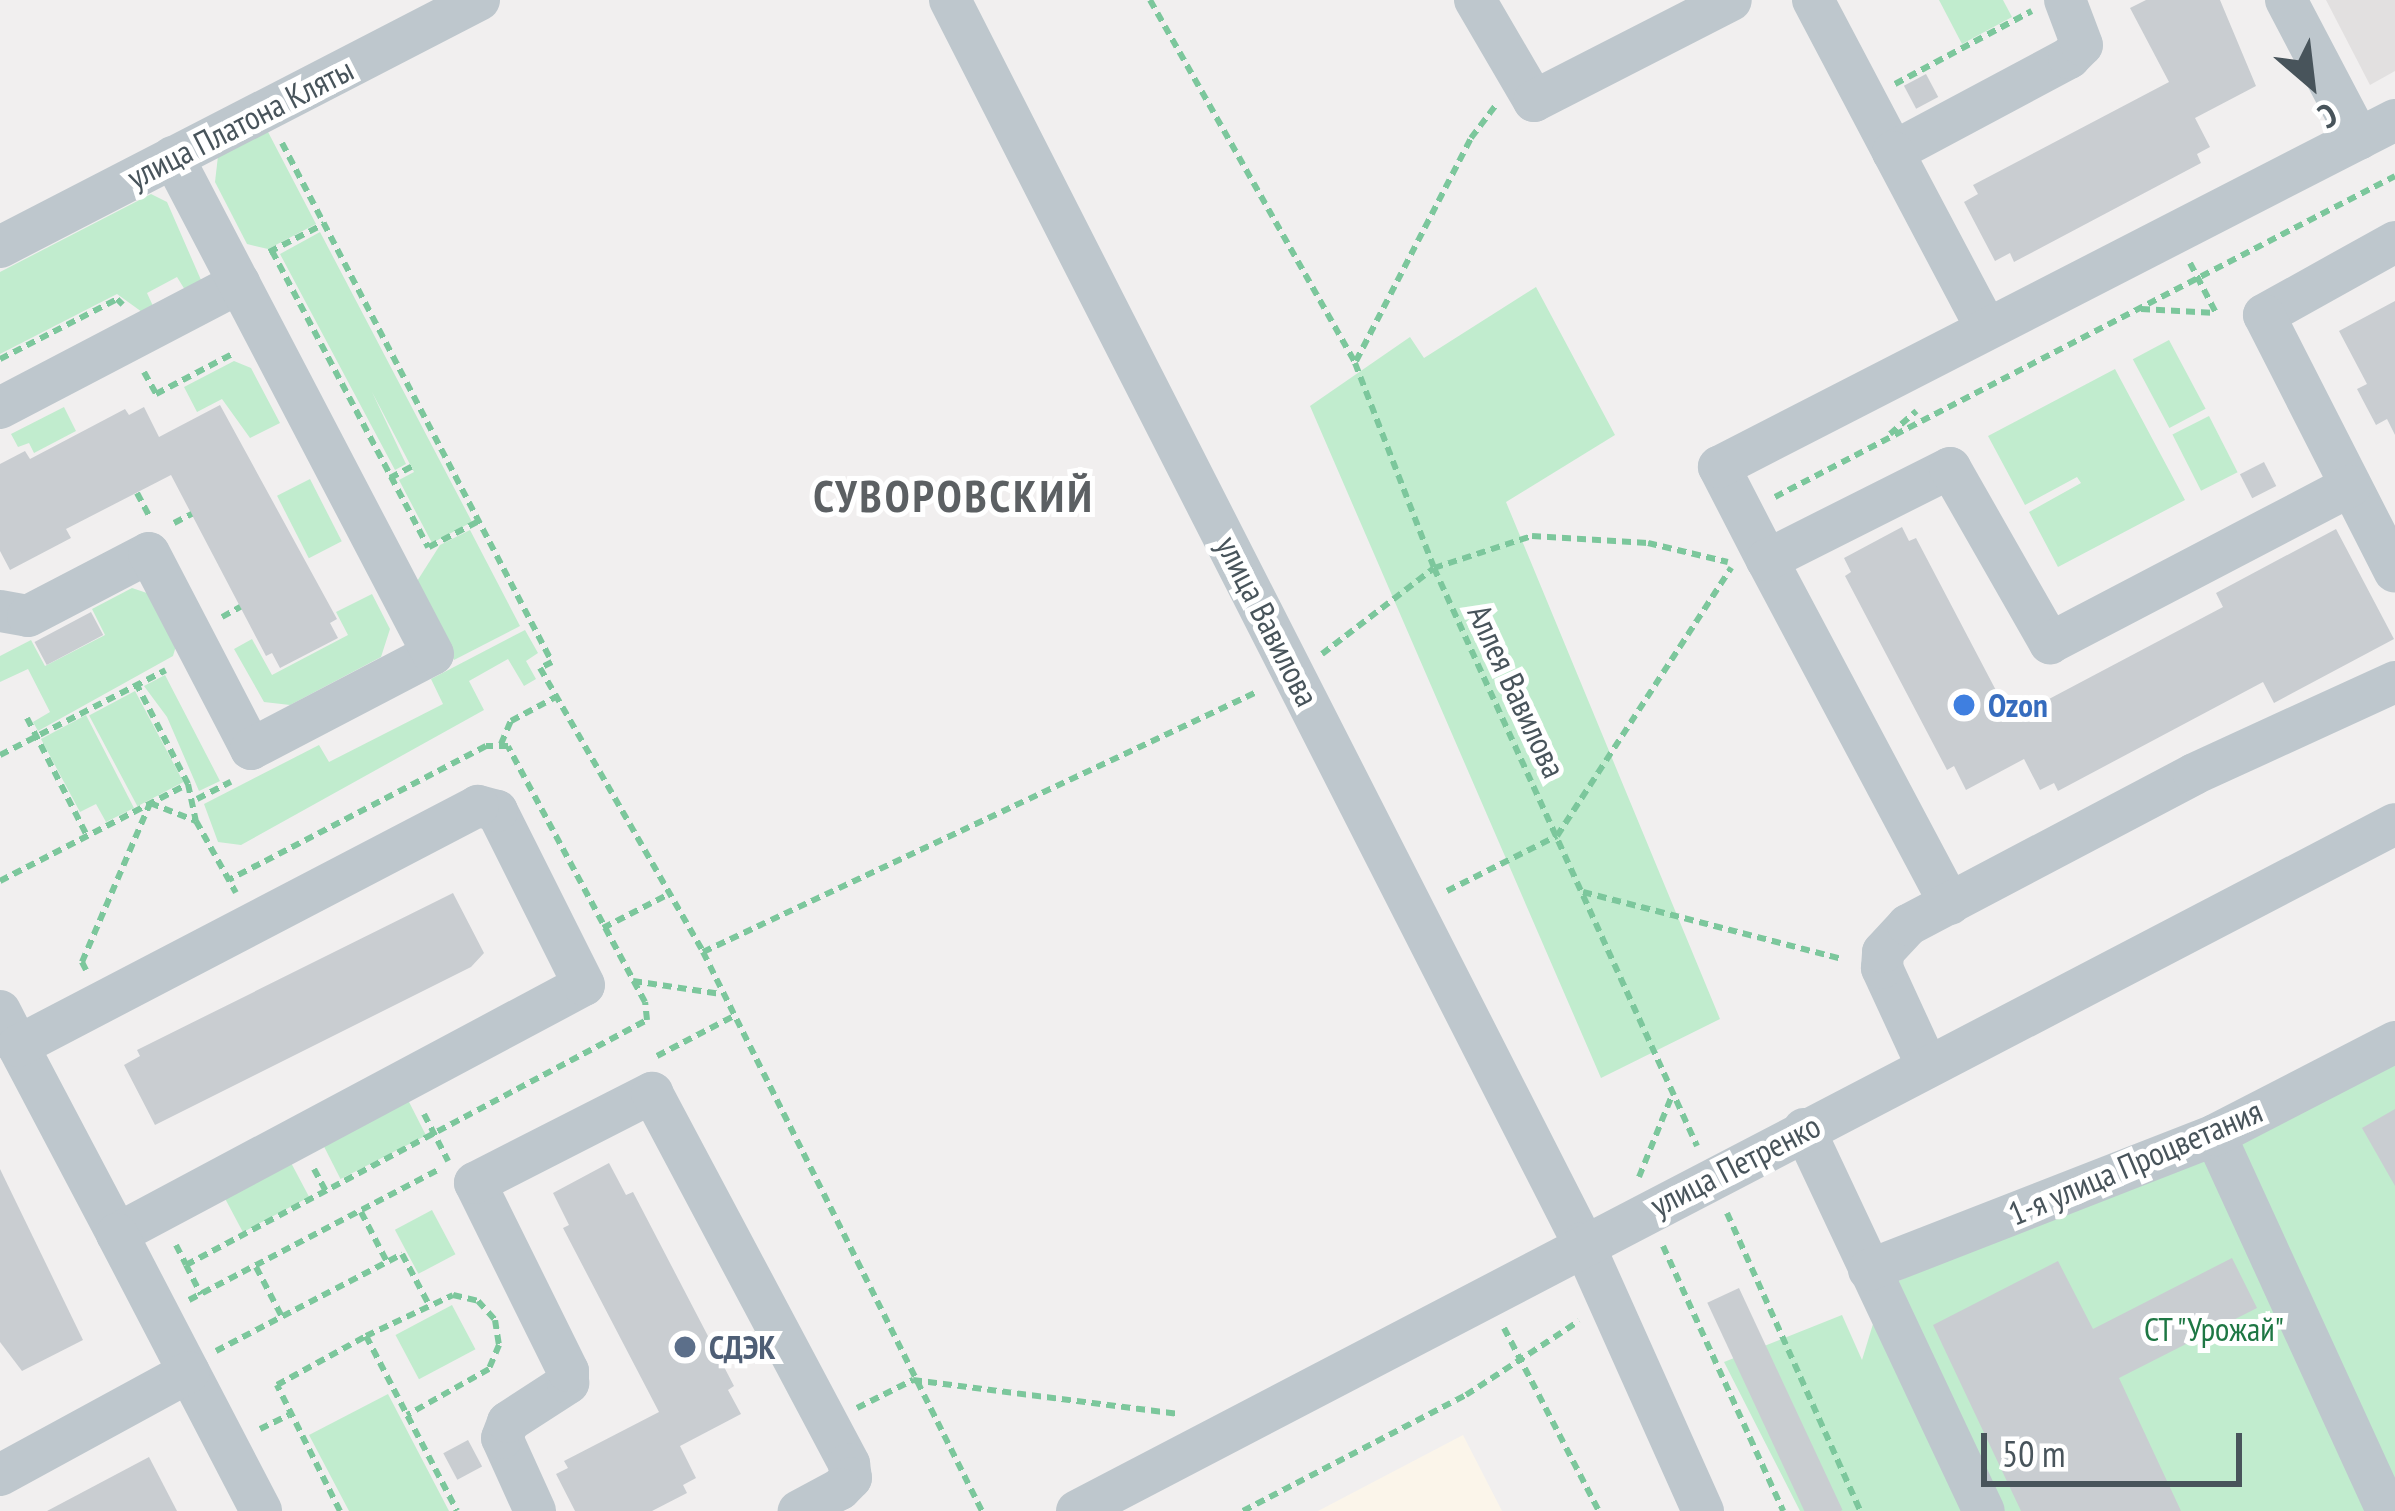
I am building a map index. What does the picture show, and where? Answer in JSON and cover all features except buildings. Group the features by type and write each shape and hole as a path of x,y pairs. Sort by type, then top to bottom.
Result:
{"street":[{"name":"улица Платона Кляты","path":"0,247 479,0"},
{"name":"улица Вавилова","path":"950,0 1583,1243 1703,1511"},
{"path":"1475,0 1516,78 1534,101 1723,2"},
{"path":"1813,0 1985,326"},
{"path":"1893,152 2069,58 2082,45 2065,0"},
{"path":"1949,904 1749,542 1718,467 1985,326 2025,316 2377,129 2286,0"},
{"path":"0,611 28,616 149,553 251,749 433,654 173,158"},
{"path":"2395,242 2264,316 2395,572"},
{"path":"0,408 239,283"},
{"path":"1749,542 1950,468 2050,643 2350,486"},
{"path":"1927,1066 1882,968 1893,938 2194,774 2395,682"},
{"path":"117,1234 573,996 575,960 497,811 478,806 103,1001 9,1028 261,1511"},
{"name":"улица Петренко","path":"1077,1511 1583,1243 2395,824"},
{"name":"1-я улица Процветания","path":"1869,1270 2215,1135 2395,1042"},
{"path":"535,1511 502,1438 508,1422 568,1383 568,1371 475,1183 639,1094 659,1100 851,1478 799,1511"},
{"path":"1804,1129 1984,1511"},
{"path":"2215,1135 2387,1511"},
{"path":"14,1511 0,1476 187,1369"}],"path":[{"path":"1865,99 2052,0"},
{"name":"Аллея Вавилова","path":"1151,1 1354,363 1434,568 1860,1511"},
{"path":"1354,363 1471,138 1516,78"},
{"path":"265,110 552,662 540,668 703,952 982,1511"},
{"path":"1412,909 1557,836 1749,542 2139,309 2395,176"},
{"path":"272,251 428,548"},
{"path":"2139,309 2216,313 2184,251"},
{"path":"137,493 154,525"},
{"path":"165,528 192,514"},
{"path":"703,952 1295,674 1434,568 1532,536 1648,543 1749,542"},
{"path":"0,755 137,685 176,658"},
{"path":"137,685 188,784 196,821 220,862"},
{"path":"230,880 501,744 511,721 556,697"},
{"path":"27,718 87,836"},
{"path":"186,1265 637,1030 648,1011 634,981 515,753 501,744"},
{"path":"0,881 188,784"},
{"path":"151,803 196,821"},
{"path":"103,1001 82,962 151,803"},
{"path":"1582,892 1882,968"},
{"path":"669,894 606,926 575,960 634,981 723,994"},
{"path":"1672,1093 1637,1172 1676,1287 1784,1511"},
{"path":"418,1102 450,1164"},
{"path":"309,1160 326,1192"},
{"path":"360,1210 387,1262"},
{"path":"159,1212 201,1294"},
{"path":"187,1369 402,1254 428,1304"},
{"path":"256,1265 283,1317"},
{"path":"340,1511 278,1385 428,1304 453,1294 478,1301 495,1320 499,1345 479,1377 407,1415"},
{"path":"1486,1295 1598,1511"},
{"path":"1243,1511 1466,1395 1520,1356 1610,1303"},
{"path":"366,1336 457,1511"},
{"path":"827,1423 913,1380 1244,1423"}],"shaded area":[{"path":"2326,0 2395,0 2395,71 2370,85"},
{"path":"1463,1435 1502,1511 1318,1511"}],"green space":[{"path":"1939,0 2003,0 2012,17 1962,44"},
{"path":"267,130 316,224 268,249 247,244 215,182 218,156"},
{"path":"151,194 167,202 201,280 185,290 177,277 147,293 153,306 142,312 117,294 0,354 0,272"},
{"path":"320,232 472,522 432,543 399,480 414,472 372,392 406,464 395,470 280,254"},
{"path":"1536,287 1615,435 1506,502 1720,1019 1601,1078 1310,406 1410,337 1424,358"},
{"path":"2169,340 2206,409 2169,428 2133,359"},
{"path":"234,361 251,368 280,423 250,438 222,399 197,412 184,387"},
{"path":"2115,369 2185,500 2058,567 2029,512 2081,483 2077,477 2025,505 1988,436"},
{"path":"64,407 76,431 34,453 29,443 18,447 11,434"},
{"path":"2209,416 2238,472 2201,491 2172,435"},
{"path":"310,479 342,541 309,558 277,496"},
{"path":"470,530 520,626 454,660 414,586 440,545"},
{"path":"132,588 147,593 176,646 173,656 38,731 33,722 50,712 28,669 0,682 0,656 31,640 45,666 105,635 92,609"},
{"path":"372,594 390,629 381,657 290,705 264,702 234,649 252,639 272,675 348,635 336,612"},
{"path":"525,630 538,653 526,661 536,679 524,686 508,659 469,681 484,710 241,845 218,842 204,804 319,745 329,762 443,704 431,679"},
{"path":"165,675 220,781 199,791 167,717 144,686"},
{"path":"135,691 183,782 137,806 89,715"},
{"path":"86,715 134,808 106,822 96,804 80,812 41,739"},
{"name":"СТ \"Урожай\"","path":"2395,1043 2395,1511 1800,1511 1724,1362 1842,1315 1862,1360 1884,1288"},
{"path":"407,1098 426,1135 341,1179 321,1142"},
{"path":"289,1159 309,1197 243,1232 223,1194"},
{"path":"432,1210 455,1254 418,1274 395,1230"},
{"path":"452,1305 475,1349 419,1379 395,1335"},
{"path":"388,1394 449,1511 349,1511 309,1435"}],"place":[{"name":"Ozon","path":"1964,705"},
{"name":"СДЭК","path":"685,1347"}],"district":[{"name":"СУВОРОВСКИЙ","path":"954,496"}]}
